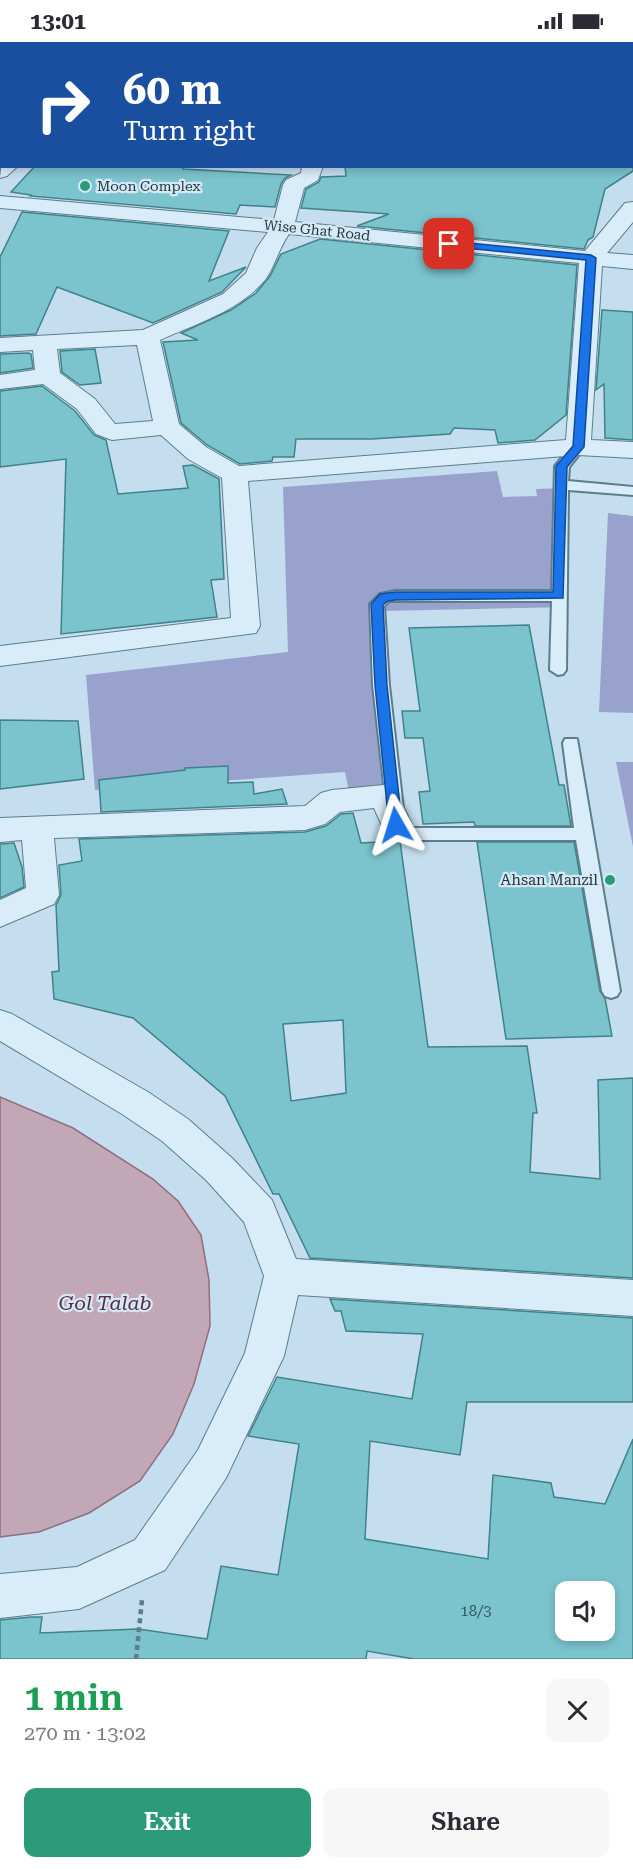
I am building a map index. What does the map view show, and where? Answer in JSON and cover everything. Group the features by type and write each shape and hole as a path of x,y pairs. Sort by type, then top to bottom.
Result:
{"street":[{"path":"0,345 147,337 231,299 256,276 268,248 283,227 294,185 311,176 313,168"},
{"name":"Wise Ghat Road","path":"0,202 283,227 633,262"},
{"path":"578,447 591,258 633,208"},
{"path":"147,337 167,427 197,453 235,474 578,447 633,450"},
{"path":"44,342 48,376"},
{"path":"0,382 48,376 86,404 108,431 167,427"},
{"path":"0,656 246,626 235,474"},
{"path":"0,830 305,818 314,816 332,801 384,796 396,825"},
{"path":"0,914 43,895 37,827"},
{"path":"0,1024 135,1103 175,1130 219,1169 259,1212 283,1276 264,1356 212,1464 150,1555 79,1588 0,1596"},
{"path":"283,1276 633,1298"}],"lane":[{"path":"558,670 562,466 578,447"},
{"path":"561,485 633,491"},
{"path":"559,596 385,597 377,604 381,685 396,825 405,834 583,834"},
{"path":"571,743 583,834 611,991"}],"path":[{"path":"136,1659 144,1576 150,1555"}],"shaded area":[{"path":"497,471 503,497 537,496 536,489 564,488 566,607 383,611 400,793 350,796 345,772 95,790 86,675 288,652 283,487"},
{"path":"608,513 633,516 633,713 599,712"},
{"path":"616,762 633,762 633,847"}],"water":[{"name":"Gol Talab","path":"0,1097 73,1128 153,1179 178,1201 201,1235 209,1280 210,1326 194,1384 173,1434 140,1481 89,1513 39,1532 0,1537"}],"building":[{"path":"33,168 183,168 291,175 281,184 275,207 240,205 236,214 30,196 11,192"},
{"path":"345,168 633,168 633,171 605,189 593,237 588,240 584,249 357,226 389,214 301,208 306,189 319,182 321,177 346,176"},
{"path":"22,212 229,231 209,281 246,267 222,292 153,323 57,287 36,334 0,336 0,257"},
{"path":"320,239 577,265 566,415 535,440 498,443 495,430 454,428 450,434 372,439 296,439 294,457 273,457 272,461 240,464 207,445 181,423 163,342 198,340 181,333 231,310 256,293 270,276 281,254"},
{"path":"602,310 633,312 633,440 605,438 604,384 596,390"},
{"path":"95,349 101,383 80,385 62,372 60,351"},
{"path":"0,354 31,354 33,368 0,373"},
{"path":"42,386 75,411 94,435 106,440 118,494 188,488 183,466 193,465 219,479 224,579 211,580 217,617 61,634 66,459 0,467 0,391"},
{"path":"529,625 559,785 564,785 571,826 475,826 474,822 423,824 419,792 430,791 423,738 405,738 402,711 420,711 409,628"},
{"path":"0,720 78,721 84,779 0,789"},
{"path":"228,766 228,783 253,782 254,794 282,789 287,804 101,812 99,780 185,770 185,768"},
{"path":"353,813 361,843 400,841 428,1047 527,1046 537,1113 533,1113 530,1172 600,1179 598,1080 633,1078 633,1278 310,1258 279,1194 273,1194 225,1096 133,1018 54,999 52,972 59,971 56,905 61,895 59,865 82,861 79,839 305,832 326,826 341,814","holes":["343,1020 346,1093 291,1101 283,1024"]},
{"path":"477,842 574,842 600,991 605,998 612,1036 506,1039"},
{"path":"14,843 22,867 24,887 0,898 0,844"},
{"path":"330,1299 633,1318 633,1402 467,1402 460,1455 370,1441 365,1539 488,1559 493,1475 551,1483 554,1497 605,1504 633,1439 633,1659 414,1659 367,1651 366,1659 0,1659 0,1620 31,1617 42,1617 40,1633 138,1629 207,1639 221,1566 278,1575 299,1444 248,1436 277,1377 412,1399 423,1334 346,1331 341,1311 335,1311"}],"place":[{"name":"Moon Complex","path":"85,186"},
{"name":"Ahsan Manzil","path":"610,880"}],"route":[{"path":"396,825 381,685 377,604 385,597 395,596 559,596 562,466 578,447 591,258 449,244"}]}
